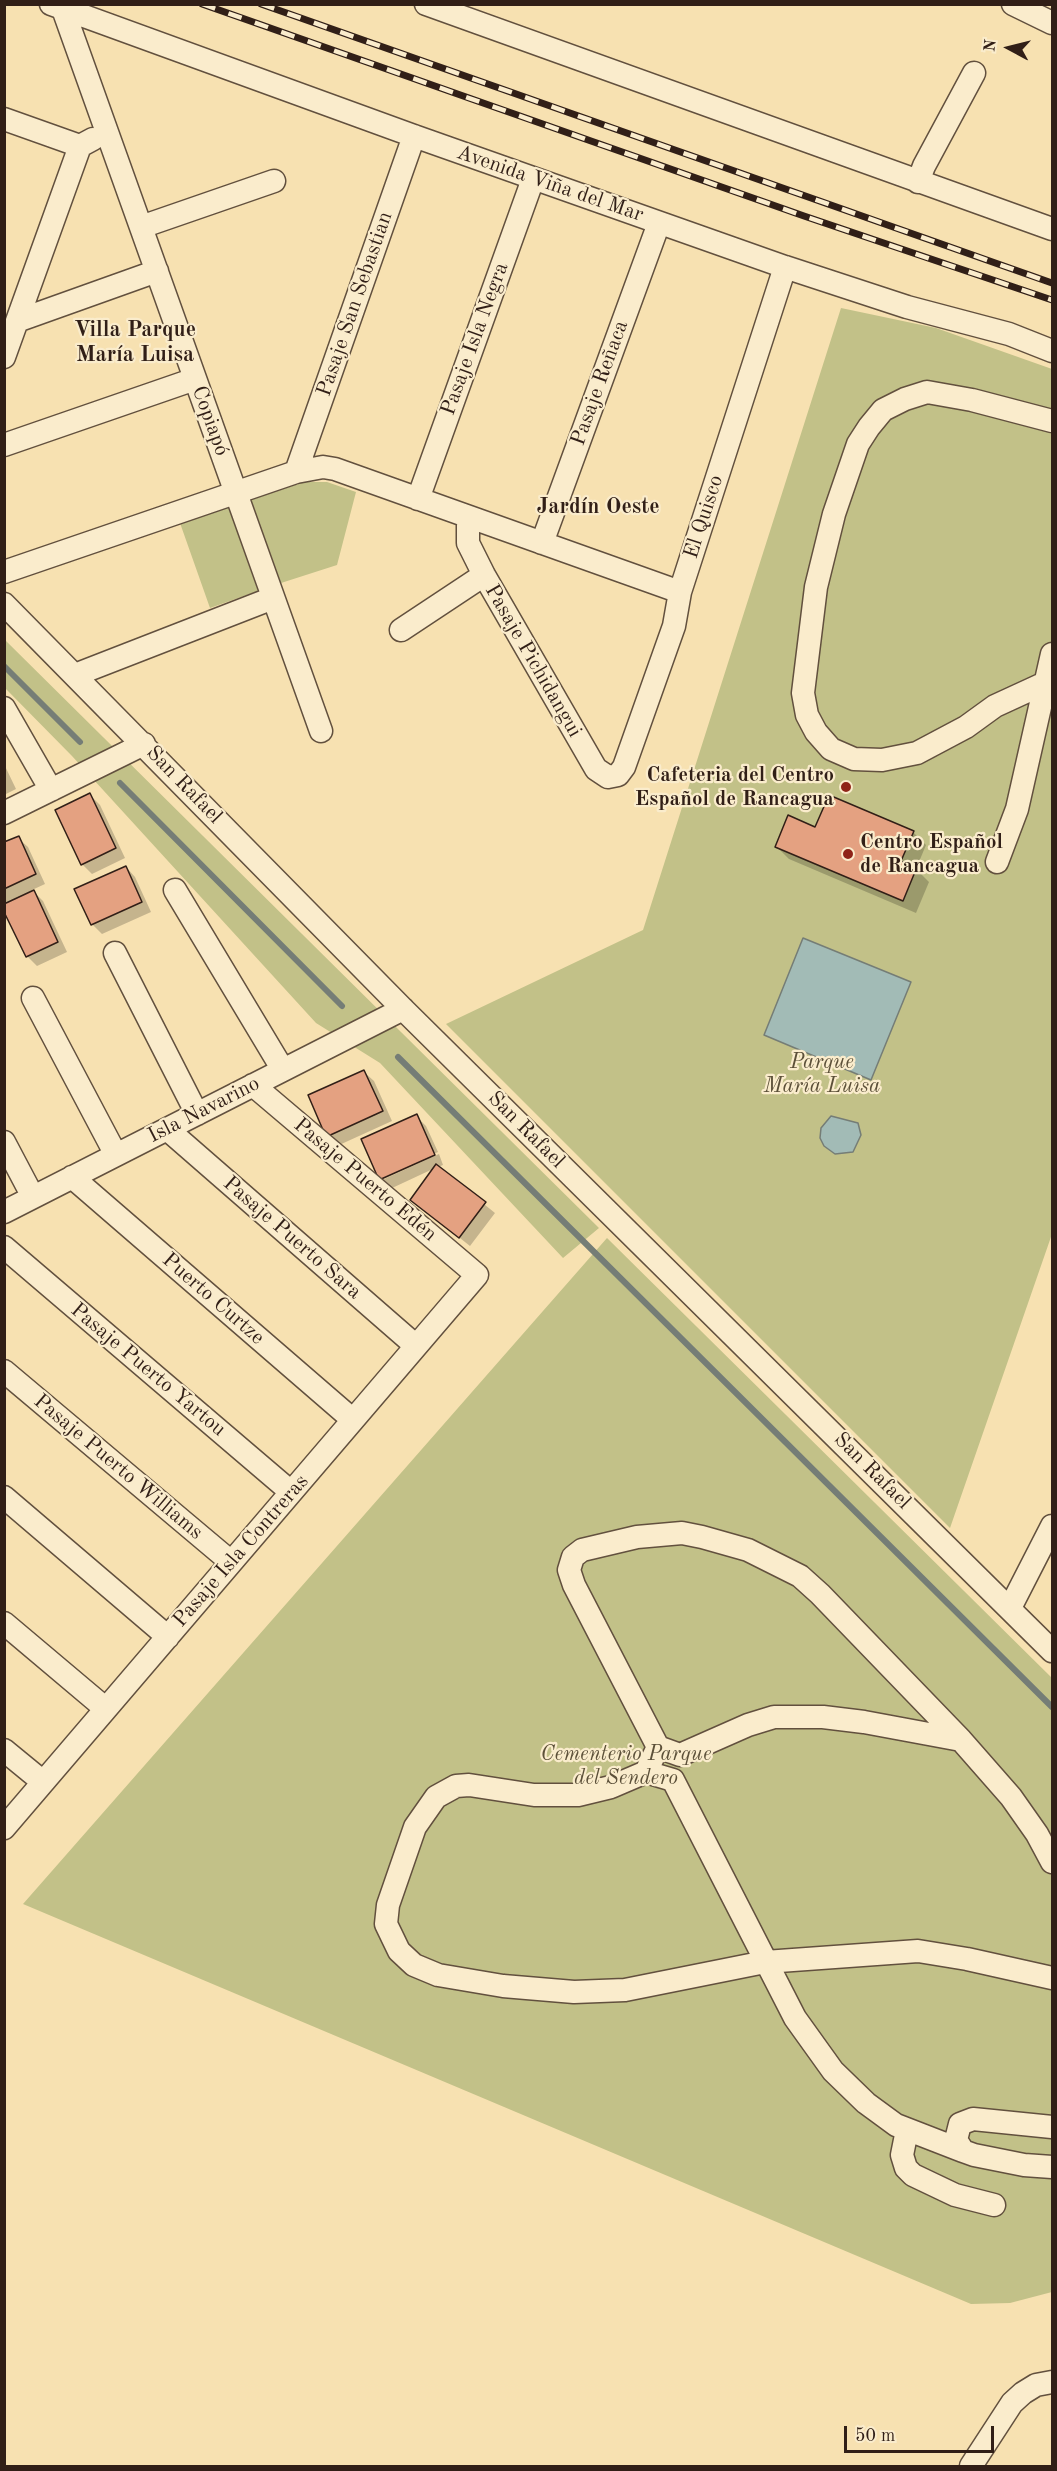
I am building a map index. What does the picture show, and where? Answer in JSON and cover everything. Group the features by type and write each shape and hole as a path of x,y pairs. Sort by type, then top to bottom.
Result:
{"street":[{"path":"426,4 918,182 1051,225"},
{"path":"1013,4 1053,23"},
{"name":"Copiapó","path":"57,7 107,131 321,731"},
{"name":"Avenida Viña del Mar","path":"57,7 784,267 907,307 1001,332 1053,351"},
{"path":"918,182 924,166 974,72"},
{"path":"4,119 80,146"},
{"path":"4,357 80,146 107,131"},
{"name":"Pasaje San Sebastian","path":"296,472 414,136"},
{"name":"Pasaje Isla Negra","path":"418,499 533,179"},
{"path":"141,227 273,181"},
{"name":"Pasaje Reñaca","path":"542,543 659,223"},
{"name":"El Quisco","path":"624,767 674,626 680,592 784,267"},
{"path":"17,321 157,271"},
{"path":"4,445 195,379"},
{"path":"1045,683 995,706 966,727 917,753 882,760 854,759 831,749 816,732 807,715 803,693 816,587 834,514 858,444 883,410 905,399 927,392 972,400 1053,420"},
{"path":"4,572 296,472 322,467 335,469 680,592"},
{"name":"Pasaje Pichidangui","path":"470,518 468,543 484,575 596,769 604,776 613,777 624,767"},
{"path":"401,630 484,575"},
{"path":"75,675 273,598"},
{"name":"San Rafael","path":"4,604 403,1009 1053,1651"},
{"path":"997,862 1017,809 1053,654"},
{"path":"4,708 51,790"},
{"path":"4,813 144,744"},
{"path":"175,890 283,1070"},
{"path":"115,953 197,1114"},
{"path":"33,998 116,1155"},
{"name":"Isla Navarino","path":"4,1212 403,1009"},
{"name":"Pasaje Puerto Edén","path":"253,1085 477,1275"},
{"name":"Pasaje Puerto Sara","path":"167,1129 416,1346"},
{"path":"4,1142 33,1197"},
{"name":"Puerto Curtze","path":"72,1177 353,1420"},
{"name":"Pasaje Puerto Yartou","path":"4,1247 291,1492"},
{"name":"Pasaje Isla Contreras","path":"4,1828 477,1275"},
{"name":"Pasaje Puerto Williams","path":"4,1371 231,1562"},
{"path":"4,1497 168,1637"},
{"path":"1010,1608 1053,1526"},
{"path":"961,1740 864,1722 823,1717 774,1717 748,1725 680,1755 658,1747 574,1585 569,1570 573,1557 582,1550 637,1537 681,1533 748,1550 800,1576 843,1617 961,1740 1024,1814 1053,1862"},
{"path":"4,1623 106,1709"},
{"path":"646,1772 658,1747"},
{"path":"4,1750 43,1782"},
{"path":"680,1755 673,1780 765,1962 805,2035 833,2071 866,2103 907,2130 963,2151 1000,2161 1053,2167"},
{"path":"673,1780 646,1772 611,1787 572,1796 534,1795 469,1785 456,1786 436,1797 415,1827 388,1905 386,1924 399,1952 414,1965 438,1975 503,1986 574,1992 625,1990 765,1962 918,1951 1053,1978"},
{"path":"963,2151 956,2140 956,2133 960,2124 968,2120 1053,2127"},
{"path":"907,2130 902,2155 906,2168 913,2175 955,2195 994,2205"},
{"path":"971,2466 1012,2403 1023,2392 1036,2385 1053,2382"}],"green space":[{"name":"Parque María Luisa","path":"841,308 936,328 1052,369 1052,1234 950,1528 446,1024 643,930"},
{"path":"304,482 327,482 356,492 337,565 281,583 251,500"},
{"path":"228,506 258,591 210,608 180,523"},
{"path":"4,639 599,1228 563,1258 380,1063 316,1023 72,756 5,688"},
{"name":"Cementerio Parque del Sendero","path":"607,1238 1052,1678 1052,2292 1010,2303 971,2304 23,1904"}],"water":[{"path":"803,938 911,982 871,1080 764,1035"},
{"path":"831,1116 858,1123 861,1135 853,1152 835,1154 824,1146 820,1138 821,1128"}],"building":[{"path":"90,793 116,848 81,865 55,810"},
{"name":"Centro Español de Rancagua","path":"829,795 914,831 901,861 917,867 903,901 775,847 788,815 815,827"},
{"path":"19,836 36,874 4,889 4,842"},
{"path":"126,866 142,902 91,925 74,889"},
{"path":"34,890 58,942 26,957 4,912 4,904"},
{"path":"364,1070 383,1111 326,1137 308,1095"},
{"path":"417,1114 435,1155 379,1180 361,1139"},
{"path":"436,1164 486,1202 459,1238 410,1200"}],"waterway":[{"path":"4,666 80,742"},
{"path":"120,783 342,1006"},
{"path":"398,1057 1052,1707"}],"railway":[{"path":"202,4 804,216 1052,300"},
{"path":"261,4 1052,283"}],"place":[{"name":"Cafeteria del Centro Español de Rancagua","path":"846,787"},
{"name":"Centro Español de Rancagua","path":"848,854"}],"district":[{"name":"Villa Parque María Luisa","path":"135,342"},
{"name":"Jardín Oeste","path":"598,507"}]}
